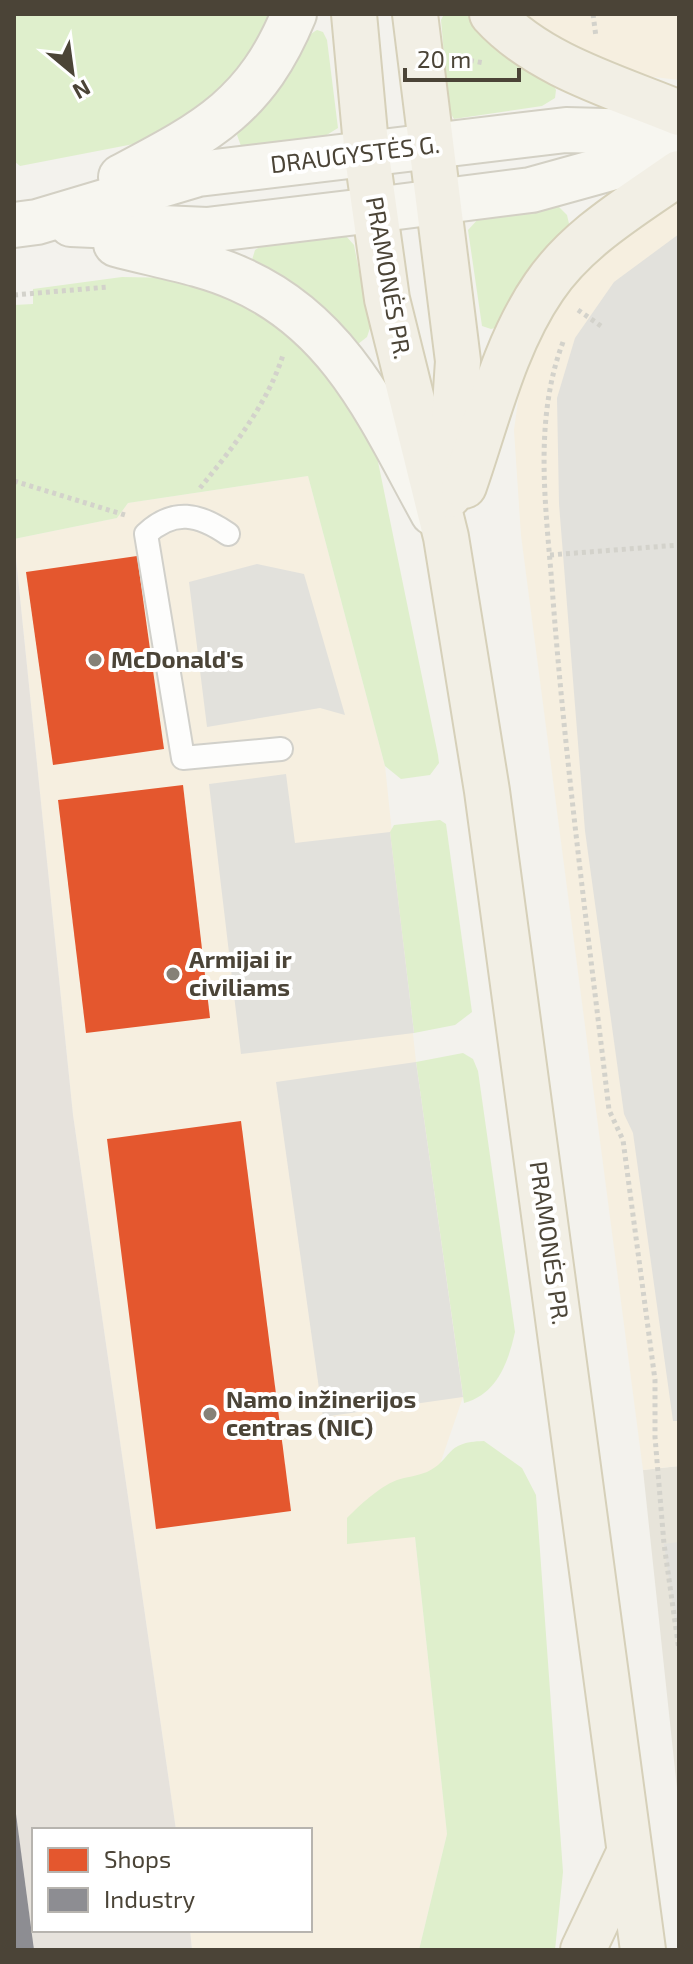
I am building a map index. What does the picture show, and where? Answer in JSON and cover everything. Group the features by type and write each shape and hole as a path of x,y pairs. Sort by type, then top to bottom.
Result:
{"main road":[{"path":"25,224 197,136 241,102 264,76 294,14"},
{"name":"PRAMONĖS PR.","path":"354,14 367,156 387,299 446,537 489,805 643,1950"},
{"name":"PRAMONĖS PR.","path":"415,14 458,361 446,537"},
{"path":"492,14 520,41 589,76 679,113"},
{"name":"DRAUGYSTĖS G.","path":"25,224 198,174 566,130 679,133"},
{"path":"25,224 207,230 531,190 679,149"},
{"path":"446,537 514,344 544,286 590,237 679,173"},
{"path":"25,224 240,279 302,318 331,342 360,380 446,537"},
{"path":"583,1950 629,1853"}],"lane":[{"path":"228,534 204,517 179,514 157,524 146,534 183,758 281,749"}],"path":[{"path":"593,14 597,45"},
{"path":"14,295 110,287"},
{"path":"573,319 577,309 601,326"},
{"path":"568,329 550,375 542,436 560,696 609,1110 623,1140 655,1380 655,1437 664,1544 679,1650"},
{"path":"179,514 230,451 277,372 285,346"},
{"path":"14,481 157,524"},
{"path":"550,555 679,545"}],"shaded area":[{"path":"521,14 679,14 679,80 620,73 553,41"},
{"path":"679,199 679,1466 643,1470 521,535 514,430 523,365 534,337 578,274 643,219"},
{"path":"679,234 679,1421 673,1421 633,1133 624,1114 585,831 559,504 557,398 575,338 614,282"},
{"path":"308,476 385,766 416,1062 463,1397 415,1537 447,1834 419,1950 192,1950 190,1932 312,1932 312,1828 176,1828 73,1115 14,539 117,518 128,503"},
{"path":"14,539 73,1115 176,1828 32,1828 32,1932 190,1932 192,1950 14,1950"},
{"path":"257,564 304,574 345,715 320,708 207,727 189,582"},
{"path":"286,774 295,843 390,832 414,1033 241,1054 209,784"},
{"path":"416,1062 463,1397 323,1417 276,1082"},
{"path":"679,1466 679,1807 643,1470"},
{"path":"679,1542 679,1650 664,1544"}],"green space":[{"path":"14,14 280,14 237,84 144,142 20,166 14,161"},
{"path":"444,14 467,14 479,29 551,80 556,90 555,98 542,106 454,119 449,111 441,20"},
{"path":"317,30 323,32 327,40 338,128 325,136 247,149 241,146 237,135 287,75 305,41"},
{"path":"557,205 567,215 570,228 503,326 491,329 482,326 468,230 480,217"},
{"path":"346,236 354,245 370,328 367,337 358,344 255,268 252,260 255,250 263,245"},
{"path":"122,277 177,278 241,298 319,359 375,447 438,755 439,763 430,775 401,779 385,766 308,476 128,503 117,518 14,539 14,305 33,304 33,289"},
{"path":"440,820 446,824 472,1012 455,1025 414,1033 390,832 394,825"},
{"path":"463,1053 473,1059 478,1071 515,1332 509,1355 493,1385 475,1399 464,1403 416,1062"},
{"path":"484,1441 522,1468 536,1495 563,1872 555,1950 419,1950 447,1834 415,1537 347,1544 347,1518 377,1492 397,1480 436,1467 462,1444"}],"building: Shops":[{"name":"McDonald's","path":"137,556 164,749 53,765 26,572"},
{"path":"183,785 210,1018 86,1033 58,800"},
{"name":"Namo inžinerijos centras (NIC)","path":"241,1121 291,1511 156,1529 107,1139"}],"building: Industry":[{"path":"16,1814 34,1950 14,1950"}],"place":[{"name":"McDonald's","path":"95,660"},
{"name":"Armijai ir civiliams","path":"173,974"},
{"name":"Namo inžinerijos centras (NIC)","path":"210,1414"}]}
